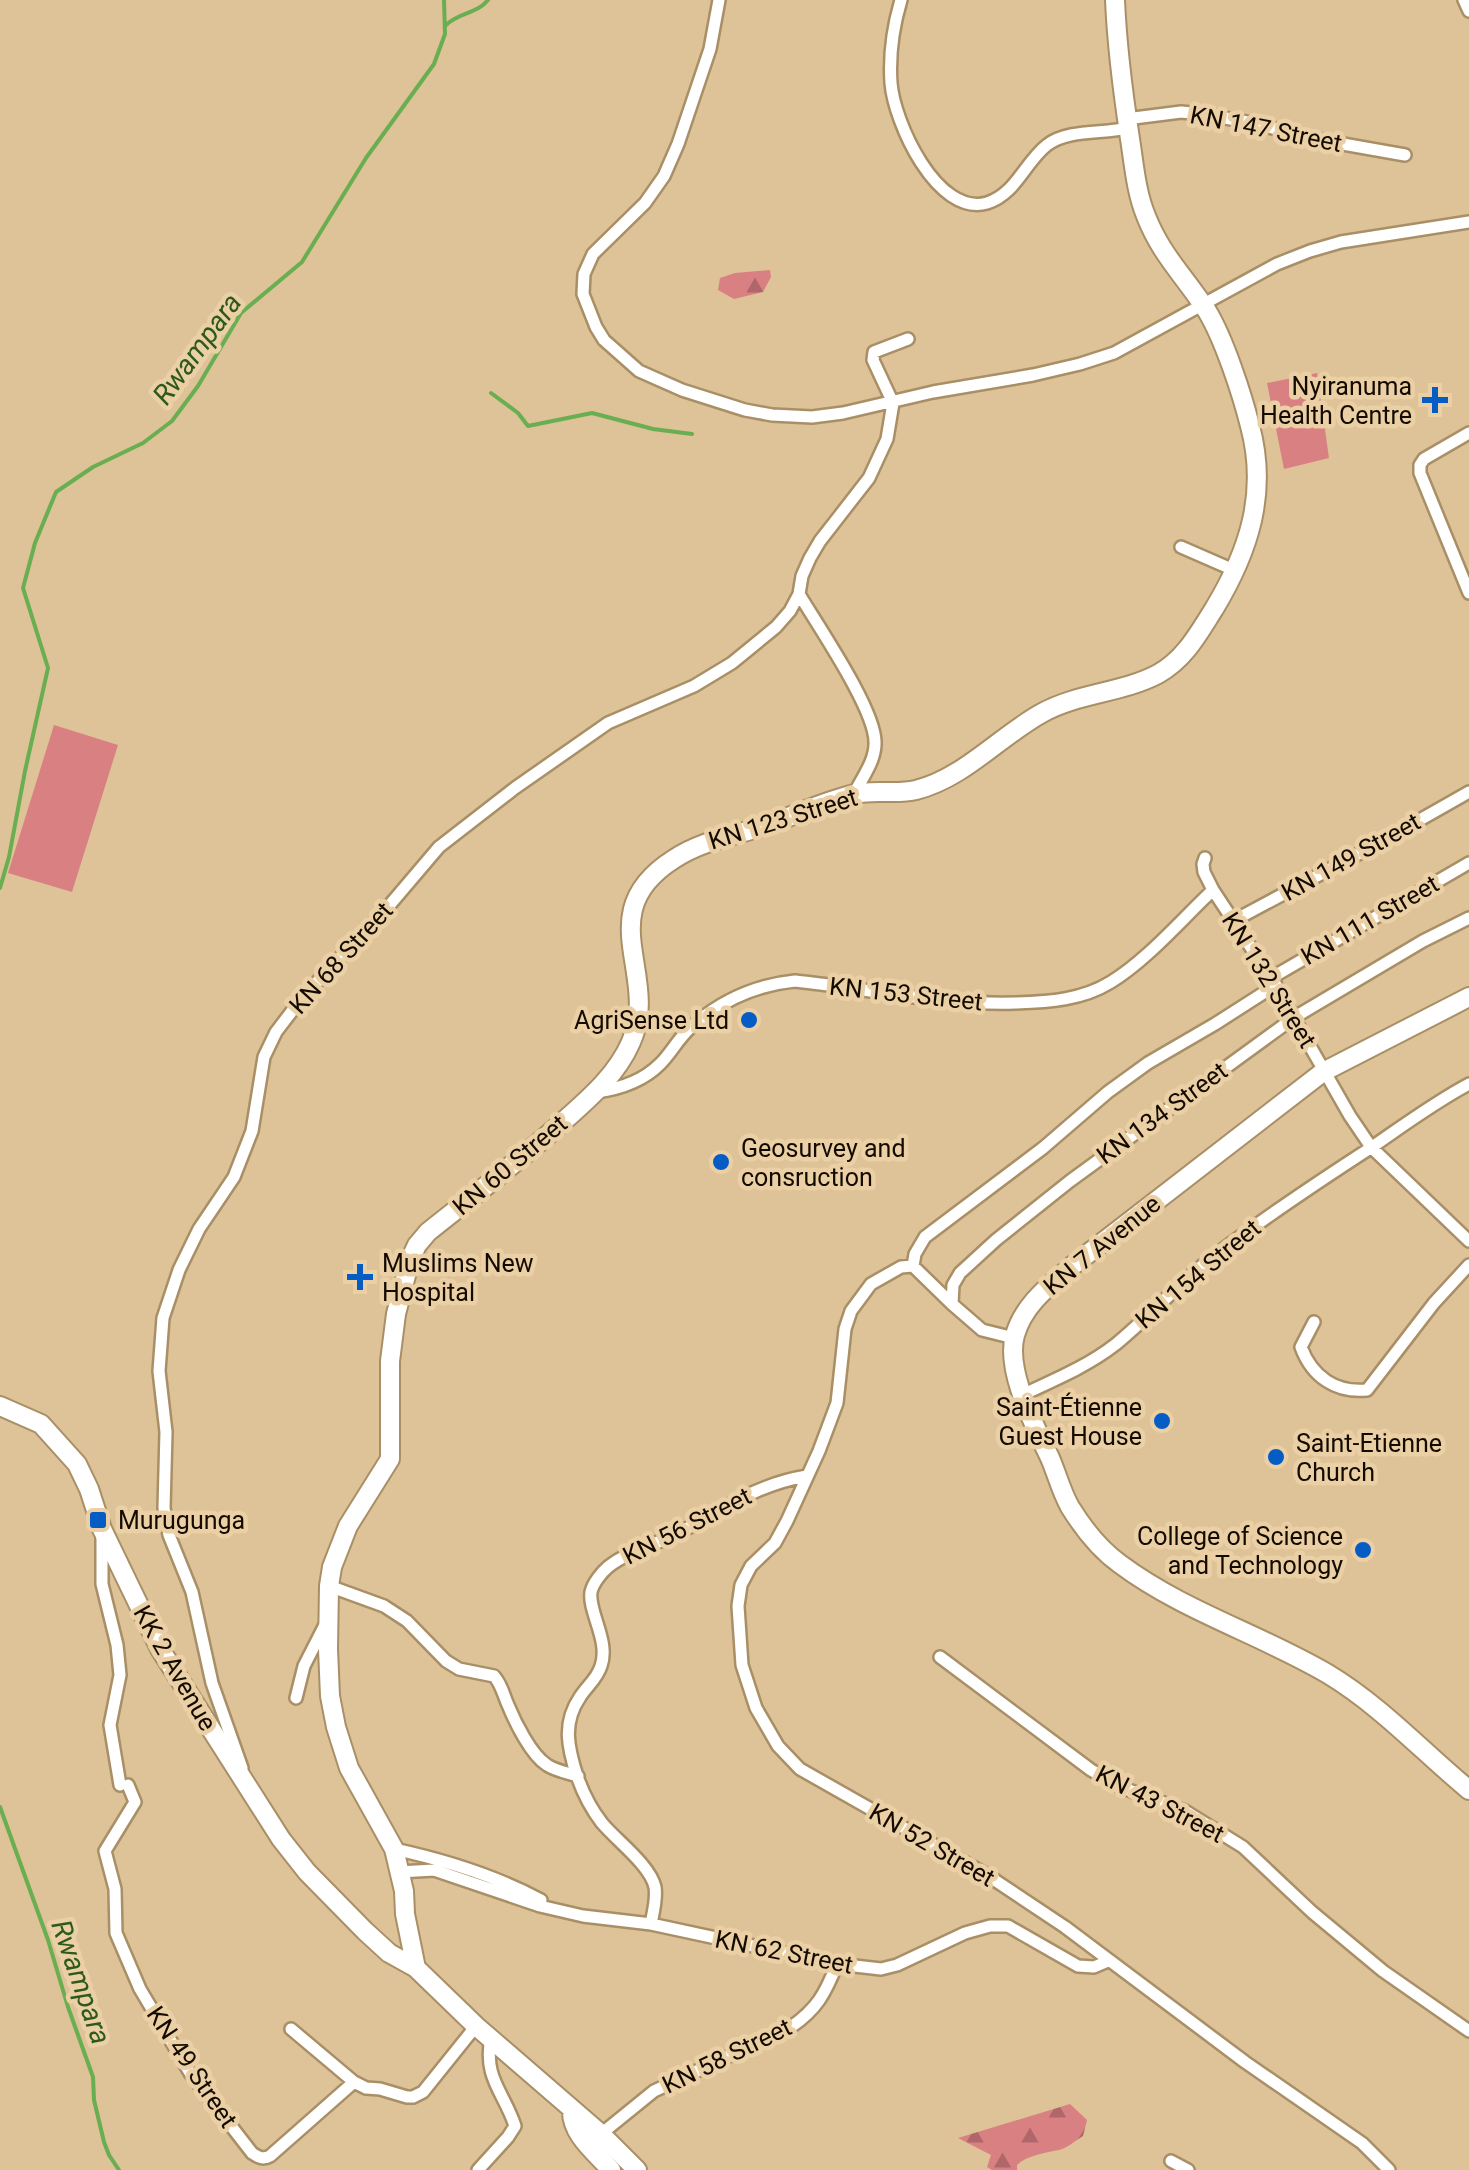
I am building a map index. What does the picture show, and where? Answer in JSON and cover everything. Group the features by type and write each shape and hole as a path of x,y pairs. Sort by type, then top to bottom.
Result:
{"main road":[{"name":"KN 123 Street","path":"635,968 630,913 646,884 672,860 699,845 854,794 915,790 938,782 1060,704 1125,687 1173,665 1188,650 1228,588 1254,511 1258,464 1244,405 1211,318 1163,250 1144,214 1127,124 1115,0"},
{"name":"KN 60 Street","path":"409,1937 394,1849 349,1768 336,1726 330,1696 329,1586 340,1542 390,1458 390,1361 396,1314 417,1245 596,1092 620,1062 637,1028 635,968"},
{"name":"KN 7 Avenue","path":"1014,1338 1026,1310 1072,1266 1324,1072 1469,997"},
{"path":"1014,1338 1022,1395 1068,1504 1109,1556 1152,1586 1329,1675 1390,1718 1469,1790"},
{"name":"KK 2 Avenue","path":"0,1406 40,1424 77,1464 90,1489 102,1529 160,1649 280,1839 307,1872 388,1953 416,1968 637,2170"},
{"path":"365,1931 409,1937 416,1968"},
{"path":"572,2109 577,2131 610,2170"}],"street":[{"path":"719,0 710,49 664,176 644,203 593,254 584,274 583,294 596,328 618,354 640,371 682,390 745,410 772,416 812,417 1080,364 1114,352 1276,264 1341,242 1469,222"},
{"name":"KN 147 Street","path":"901,0 892,28 891,85 905,133 944,191 965,203 986,203 1011,188 1050,142 1181,112 1405,155"},
{"path":"1464,0 1469,11"},
{"path":"893,403 872,356 876,349 908,338"},
{"name":"KN 68 Street","path":"252,1796 212,1684 192,1592 169,1535 164,1508 166,1432 159,1371 162,1318 199,1229 234,1178 252,1130 264,1057 276,1032 302,998 439,847 608,723 694,686 732,663 776,627 799,594 802,576 820,541 879,459 893,403"},
{"path":"1469,433 1420,465 1436,518 1466,578 1469,593"},
{"path":"1181,547 1236,571"},
{"path":"799,594 869,717 876,741 854,794"},
{"name":"KN 149 Street","path":"1233,921 1469,792"},
{"path":"1205,858 1204,872 1212,890"},
{"name":"KN 111 Street","path":"913,1266 925,1237 1043,1148 1108,1092 1273,981 1469,862"},
{"name":"KN 132 Street","path":"1212,890 1273,981 1371,1147 1469,1240"},
{"name":"KN 153 Street","path":"596,1092 646,1075 686,1031 716,1007 748,991 780,982 978,1004 1066,1000 1109,983 1131,967 1212,890"},
{"name":"KN 134 Street","path":"952,1304 953,1285 960,1273 1070,1181 1295,1017 1469,918"},
{"name":"KN 154 Street","path":"1022,1395 1096,1358 1211,1258 1306,1189 1469,1084"},
{"path":"1314,1322 1301,1348 1316,1374 1324,1382 1368,1390 1469,1264"},
{"path":"913,1266 982,1330 1014,1338"},
{"name":"KN 52 Street","path":"913,1266 871,1284 851,1311 844,1329 837,1403 788,1521 775,1543 751,1566 741,1585 738,1606 742,1665 767,1729 800,1769 987,1875 1065,1927 1245,2062 1362,2143 1389,2170"},
{"name":"KN 56 Street","path":"651,1924 654,1883 598,1817 578,1776 567,1740 569,1718 580,1695 600,1670 604,1657 591,1592 606,1568 621,1558 707,1518 756,1489 807,1476"},
{"name":"KN 49 Street","path":"102,1529 102,1584 120,1675 110,1725 124,1785 135,1802 105,1851 115,1890 116,1933 140,1989 190,2073 259,2158 270,2156 354,2082"},
{"path":"329,1586 384,1606 407,1621 446,1661 494,1676 527,1742 540,1759 547,1766 578,1776"},
{"path":"296,1698 304,1666 329,1620"},
{"name":"KN 43 Street","path":"940,1657 1091,1770 1118,1786 1185,1811 1243,1848 1383,1971 1469,2031"},
{"name":"KN 62 Street","path":"394,1849 478,1872 562,1911"},
{"name":"KN 62 Street","path":"399,1872 434,1870 582,1916 651,1924 837,1964 881,1969 990,1926 1008,1926 1078,1966 1094,1967 1108,1960"},
{"name":"KN 58 Street","path":"601,2134 654,2090 792,2027 811,2013 837,1964"},
{"path":"292,2029 354,2082 413,2097 423,2092 483,2032"},
{"path":"478,2170 515,2126 491,2075 483,2032"},
{"path":"1171,2162 1188,2170"}],"green space":[{"path":"770,270 771,277 763,292 734,299 718,290 720,278"},
{"path":"1317,373 1329,458 1284,469 1267,383"},
{"path":"54,725 118,745 72,892 8,873"},
{"path":"1070,2104 1087,2120 1083,2136 1062,2149 1026,2159 1017,2165 1017,2170 992,2170 987,2167 991,2155 958,2138"}],"waterway":[{"name":"Rwampara","path":"0,888 48,668 23,588 35,543 56,492 93,467 143,443 172,421 198,386 241,313 302,262 366,158 434,64 445,34 444,0"},
{"path":"446,25 488,0"},
{"path":"491,393 518,413 528,426 592,413 653,429 692,434"},
{"name":"Rwampara","path":"0,1807 93,2077 104,2142 119,2170"}],"place":[{"name":"Nyiranuma Health Centre","path":"1435,400"},
{"name":"AgriSense Ltd","path":"749,1020"},
{"name":"Geosurvey and consruction","path":"721,1162"},
{"name":"Muslims New Hospital","path":"360,1277"},
{"name":"Saint-Étienne Guest House","path":"1162,1421"},
{"name":"Saint-Etienne Church","path":"1276,1457"},
{"name":"Murugunga","path":"98,1520"},
{"name":"College of Science and Technology","path":"1363,1550"}]}
